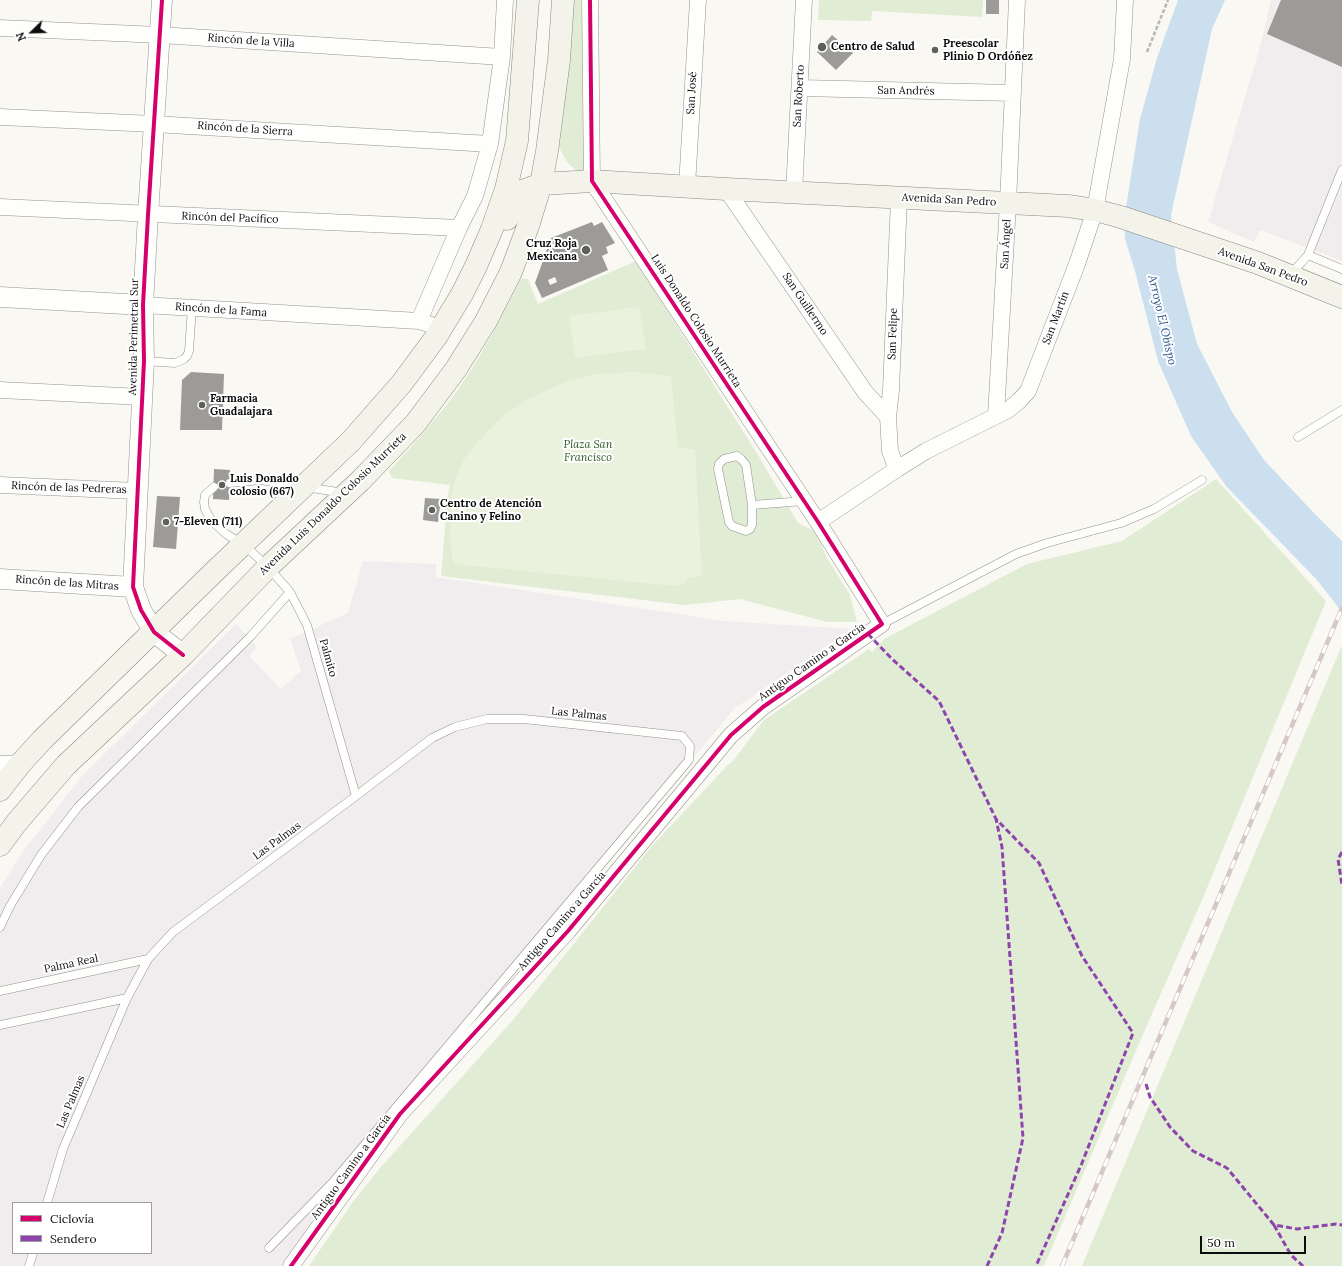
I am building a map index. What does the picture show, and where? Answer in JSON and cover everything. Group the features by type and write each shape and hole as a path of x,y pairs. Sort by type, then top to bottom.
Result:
{"main road":[{"path":"0,790 10,763 42,740 351,441 377,413 423,356 462,294 488,242 506,189 517,141 528,0"},
{"name":"Avenida Luis Donaldo Colosio Murrieta","path":"0,844 66,765 183,655 268,567 360,481 415,424 456,369 486,321 512,272 541,184 559,60 563,0"},
{"name":"Avenida San Pedro","path":"541,184 592,181 1068,206 1095,210 1122,217 1258,263 1342,297"},
{"path":"488,242 504,226 517,198 521,193 541,184"}],"street":[{"name":"Avenida Perimetral Sur","path":"162,0 143,305 144,360 133,587 141,610 154,632 183,655"},
{"path":"419,321 459,228 475,196 490,144 502,57 505,0"},
{"path":"590,0 592,181"},
{"name":"San José","path":"687,186 698,0"},
{"name":"San Roberto","path":"794,192 804,0"},
{"name":"San Ángel","path":"996,416 1008,203 1017,0"},
{"name":"San Martín","path":"818,522 926,451 996,416 1013,405 1028,391 1077,264 1095,210 1122,59 1125,0"},
{"name":"Rincón de la Villa","path":"0,28 160,35 502,57"},
{"name":"San Andrés","path":"800,88 1013,93"},
{"name":"Rincón de la Sierra","path":"0,116 490,144"},
{"name":"Luis Donaldo Colosio Murrieta","path":"592,181 818,522 882,624"},
{"name":"San Guillermo","path":"726,189 866,392 888,417"},
{"name":"San Felipe","path":"898,469 890,451 888,417 891,390 899,198"},
{"name":"Rincón del Pacífico","path":"0,207 148,215 459,228"},
{"name":"Rincón de la Fama","path":"0,296 419,321 441,328"},
{"path":"0,390 142,397"},
{"name":"Rincón de las Pedreras","path":"0,485 137,491"},
{"name":"Rincón de las Mitras","path":"0,578 133,587"},
{"name":"Antiguo Camino a García","path":"291,1266 400,1114 568,931 731,735 763,707 882,624"}],"lane":[{"path":"1290,276 1308,255 1342,170"},
{"path":"1308,255 1342,269"},
{"path":"144,360 175,363 187,356 189,351 192,308"},
{"path":"1298,437 1342,410"},
{"path":"737,456 746,465 752,505 752,526 750,529 746,531 732,526 729,522 718,469 719,464 724,459 737,456"},
{"path":"230,483 260,480 346,493"},
{"name":"Antiguo Camino a García","path":"882,624 1016,554 1047,543 1121,523 1154,509 1202,480"},
{"name":"Palmito","path":"214,487 205,495 205,509 211,520 226,534 243,544 268,567 290,592 308,625 356,796"},
{"path":"752,505 804,501"},
{"path":"0,927 10,906 40,855 78,807 250,637 290,592"},
{"name":"Las Palmas","path":"47,1202 63,1149 127,998 148,959 173,932 432,738 454,727 487,719 524,719 682,736 690,746 689,760 333,1182 269,1248"},
{"name":"Palma Real","path":"0,991 148,959"},
{"path":"0,1025 127,998"},
{"path":"29,1266 33,1254"}],"path":[{"path":"1147,52 1168,0"}],"shaded area":[{"path":"1271,0 1342,0 1342,261 1260,230 1254,242 1208,222 1262,40"},
{"path":"363,561 436,564 436,577 724,621 851,629 734,709 337,1186 282,1266 0,1266 0,888 24,850 82,776 236,624 257,647 249,656 281,689 301,671 290,639 348,613"}],"green space":[{"path":"572,0 581,0 585,74 584,170 577,171 567,162 558,146"},
{"path":"819,0 983,0 982,17 872,11 871,21 818,20"},
{"name":"Plaza San Francisco","path":"636,261 758,455 798,523 816,532 827,558 850,595 857,622 827,622 740,599 685,605 441,576 450,485 392,478 389,471 420,437 453,397 494,331 521,279 528,279 538,304"},
{"path":"639,307 646,349 575,358 569,316"},
{"path":"635,372 671,376 678,448 695,449 702,576 688,578 685,584 674,586 454,564 452,559 450,536 451,496 456,478 464,459 484,435 504,415 528,399 566,382 596,374"},
{"path":"1216,479 1326,601 1202,900 1044,1266 309,1266 355,1199 381,1167 513,1020 651,847 733,761 764,720 869,649 872,652 884,639 1027,564 1122,541"},
{"path":"1342,645 1342,1266 1082,1266"}],"water":[{"name":"Arroyo El Obispo","path":"1178,0 1225,0 1212,29 1171,215 1177,269 1197,344 1232,412 1264,460 1342,541 1342,612 1317,580 1226,486 1191,436 1158,361 1135,271 1125,239 1124,220 1140,119 1157,58"}],"building":[{"path":"986,0 999,0 999,14 986,14"},
{"path":"1281,0 1342,0 1342,67 1267,34"},
{"path":"832,35 853,53 836,70 817,52"},
{"name":"Cruz Roja Mexicana","path":"592,222 594,226 602,222 615,243 606,247 608,253 602,256 608,270 542,298 535,283 551,238","holes":["555,277 557,282 550,285 548,280"]},
{"name":"Farmacia Guadalajara","path":"191,372 224,374 222,430 180,430 182,380"},
{"name":"Luis Donaldo colosio (667)","path":"214,469 230,470 229,500 213,499"},
{"name":"7-Eleven (711)","path":"157,496 180,497 176,549 153,547"},
{"name":"Centro de Atención Canino y Felino","path":"425,498 441,499 438,522 423,520"}],"railway":[{"path":"1062,1266 1342,608"}],"marked path":[{"path":"868,634 892,659 939,701 996,819 1039,863 1082,956 1133,1033 1082,1163 1036,1266"},
{"path":"987,1266 1002,1233 1023,1138 1002,847 996,819"},
{"path":"1342,852 1338,859 1342,885"},
{"path":"1146,1084 1150,1097 1170,1127 1193,1151 1227,1168 1274,1225 1297,1229 1336,1224 1342,1225"},
{"path":"1274,1225 1291,1255 1303,1266"}],"cycle path":[{"path":"162,0 143,305 144,361 133,587 141,610 154,632 183,655"},
{"path":"291,1266 400,1114 568,931 731,735 763,707 882,624 818,522 592,181 590,0"}],"place":[{"name":"Centro de Salud","path":"822,47"},
{"name":"Preescolar Plinio D Ordóñez","path":"935,50"},
{"name":"Cruz Roja Mexicana","path":"586,250"},
{"name":"Farmacia Guadalajara","path":"202,405"},
{"name":"Luis Donaldo colosio (667)","path":"222,485"},
{"name":"Centro de Atención Canino y Felino","path":"432,510"},
{"name":"7-Eleven (711)","path":"166,522"}]}
